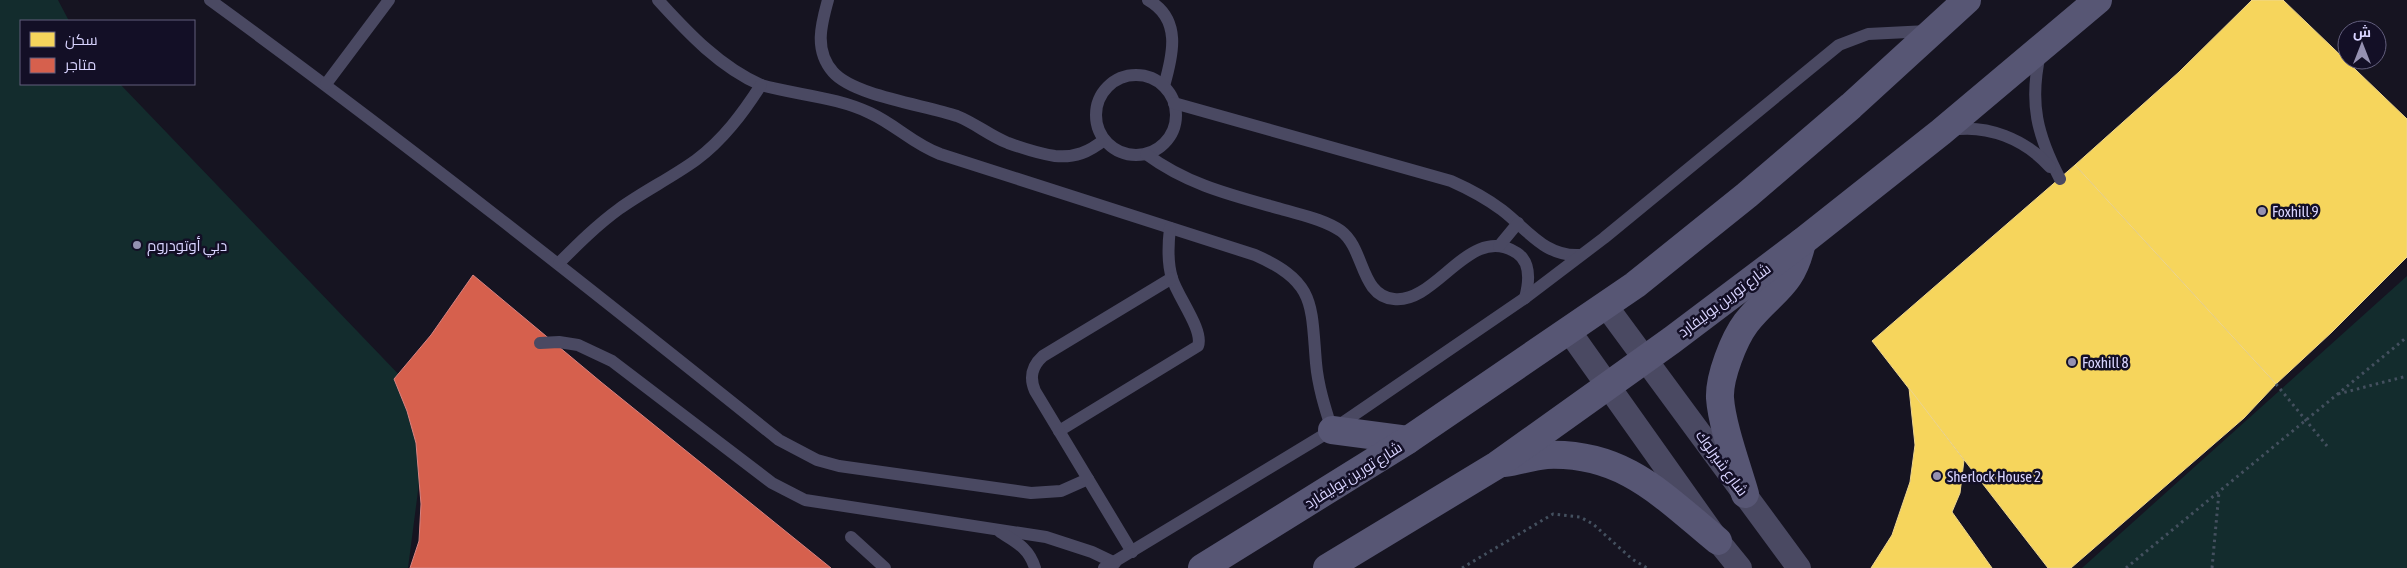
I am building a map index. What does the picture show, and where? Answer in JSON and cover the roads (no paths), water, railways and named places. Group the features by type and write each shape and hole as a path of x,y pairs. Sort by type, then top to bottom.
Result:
{"main road":[{"name":"شارع تورين بوليفارد","path":"1202,568 1408,440 1606,306 1747,195 1851,106 1967,0"},
{"name":"شارع تورين بوليفارد","path":"1327,568 1496,465 1645,359 1802,242 1941,132 2098,0"},
{"path":"1745,494 1720,397 1724,374 1729,356 1746,323 1788,279 1798,262 1802,242"},
{"path":"1332,430 1408,440"},
{"path":"1496,465 1544,455 1576,455 1606,462 1629,472 1650,485 1718,542"}],"street":[{"name":"شارع شيرلوك","path":"1606,306 1799,568"},
{"path":"1569,331 1609,385 1718,542 1740,568"}],"lane":[{"path":"210,0 326,84 559,263 779,440 817,460 839,466 1031,493 1061,491 1088,479"},
{"path":"326,84 389,0"},
{"path":"658,0 684,28 720,61 746,79 761,85 857,108 884,121 925,149 1256,255 1287,273 1300,286 1311,304 1319,384 1332,430"},
{"path":"828,0 821,26 821,50 832,71 851,86 955,116 972,122 1008,143 1053,156 1081,154 1094,149 1104,140"},
{"path":"1148,0 1162,11 1172,32 1172,58 1164,86"},
{"path":"540,342 578,345 612,361 772,483 805,500 1022,533 1070,544 1110,565 1332,430 1525,298 1604,238 1840,45 1868,34 1884,31 1933,31"},
{"path":"1941,132 1967,127 1994,132 2019,142 2042,158 2060,178 2047,153 2038,127 2033,99 2042,47"},
{"path":"1133,74 1155,79 1164,86 1174,103 1176,119 1170,135 1164,143 1146,154 1134,155 1123,153 1104,140 1098,131 1095,109 1098,98 1112,82 1133,74"},
{"path":"559,263 617,210 697,159 716,143 732,125 761,85"},
{"path":"1174,103 1451,181 1486,198 1518,223 1541,245 1552,252 1565,255 1580,255"},
{"path":"1146,154 1166,169 1202,186 1332,226 1352,242 1373,288 1382,296 1394,299 1406,298 1417,294 1474,252 1500,246 1520,255 1526,264 1529,274 1525,298"},
{"path":"1500,246 1518,223"},
{"path":"1059,431 1198,346 1200,335 1172,278 1168,245 1170,228"},
{"path":"1132,552 1032,384 1033,369 1037,362 1172,278"},
{"path":"997,530 1024,547 1032,557 1035,568"},
{"path":"850,537 885,568"}],"place":[{"name":"Foxhill 9","path":"2262,211"},
{"name":"دبي أوتودروم","path":"137,245"},
{"name":"Foxhill 8","path":"2072,362"},
{"name":"Sherlock House 2","path":"1937,476"}]}
